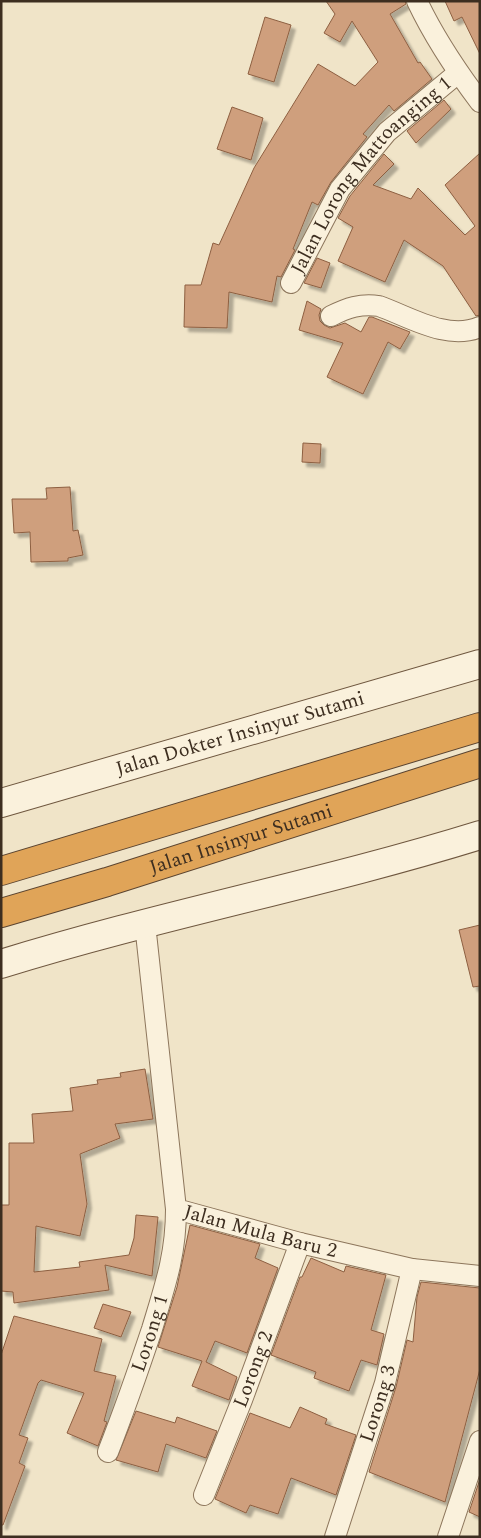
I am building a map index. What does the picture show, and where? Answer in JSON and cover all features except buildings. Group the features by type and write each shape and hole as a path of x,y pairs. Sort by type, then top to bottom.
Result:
{"highway":[{"name":"Jalan Insinyur Sutami","path":"1,870 480,727"},
{"name":"Jalan Insinyur Sutami","path":"1,913 107,882 480,764"}],"street":[{"path":"417,1 458,73 480,102"},
{"name":"Jalan Lorong Mattoanging 1","path":"291,282 340,189 387,132 458,73"},
{"path":"331,316 346,308 368,304 387,309 442,330 455,332 473,330 480,326"},
{"name":"Jalan Dokter Insinyur Sutami","path":"1,803 480,664"},
{"path":"1,964 145,924 408,857 480,836"},
{"name":"Jalan Mula Baru 2","path":"145,924 176,1209 300,1243 412,1269 480,1276"},
{"name":"Lorong 1","path":"108,1452 132,1390 166,1283 175,1244 176,1209"},
{"name":"Lorong 2","path":"204,1495 242,1400 300,1243"},
{"name":"Lorong 3","path":"335,1537 385,1383 412,1269"},
{"path":"448,1537 480,1441"}]}
